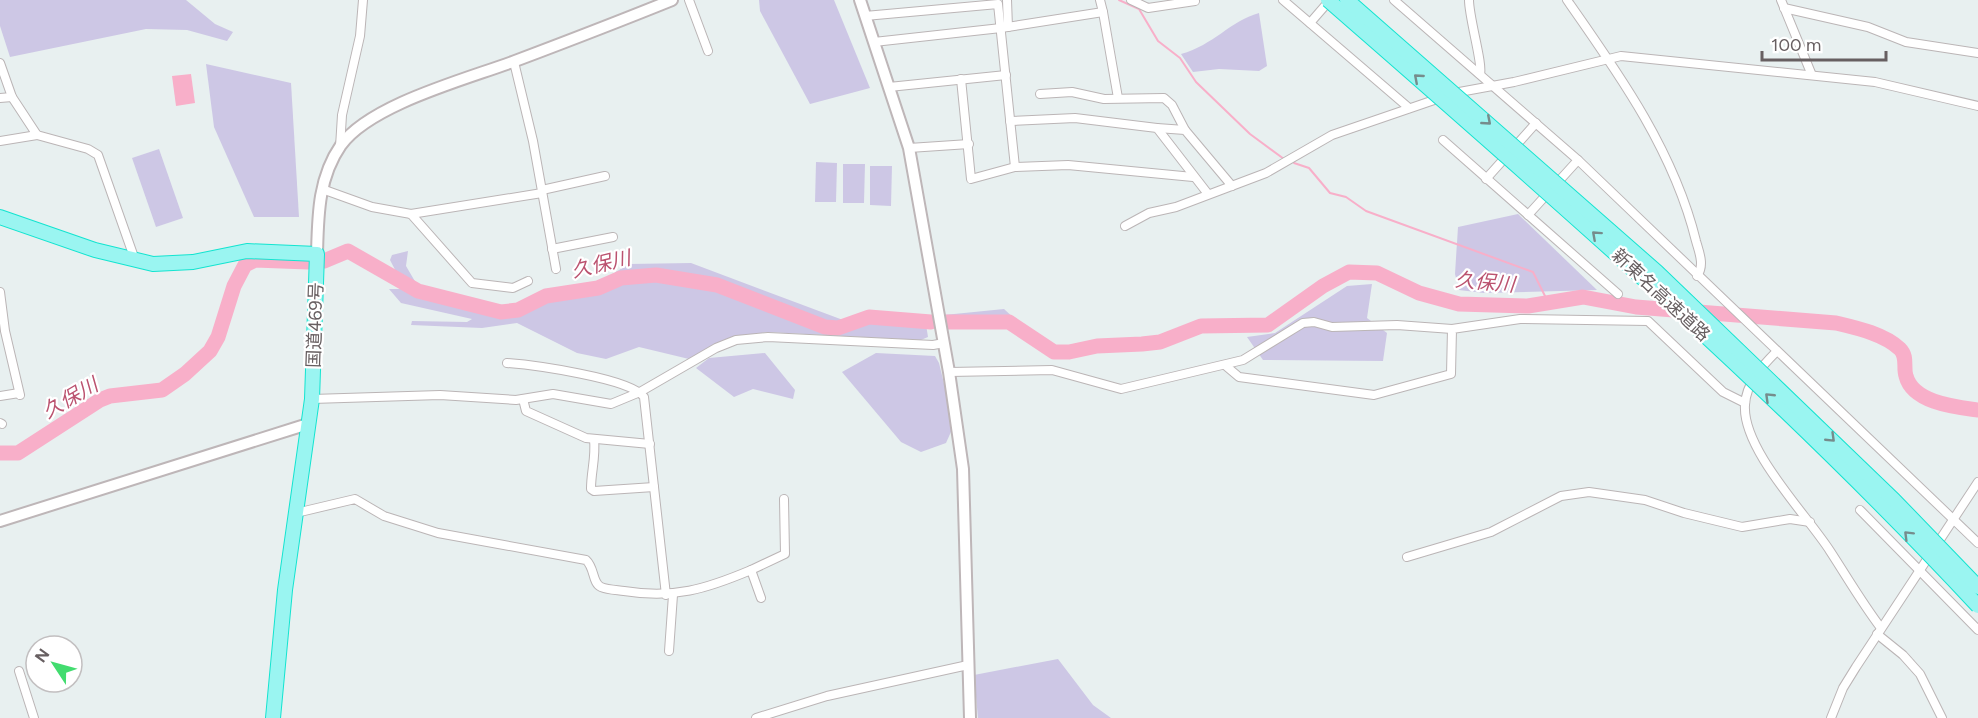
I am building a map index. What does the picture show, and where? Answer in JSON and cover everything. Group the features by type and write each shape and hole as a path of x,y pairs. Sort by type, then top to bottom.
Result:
{"highway":[{"name":"新東名高速道路","path":"1329,0 1536,180 1646,281 1766,394 1978,606"},
{"name":"新東名高速道路","path":"1347,0 1657,272 1877,483 1978,587"},
{"path":"0,217 95,250 135,260 171,264 268,250 316,254"},
{"name":"国道469号","path":"273,718 296,513 312,399 316,254"}],"street":[{"path":"316,254 318,208 322,189 340,147 342,115 360,36 363,0"},
{"path":"340,147 356,130 385,112 514,62 651,4 672,0"},
{"path":"689,0 708,51"},
{"path":"860,0 909,148 949,372 964,480 970,718"},
{"path":"1007,0 1006,75 1015,167"},
{"path":"1100,0 1118,98"},
{"path":"1131,0 1148,8 1195,1"},
{"path":"1283,0 1409,108"},
{"path":"1310,23 1329,0"},
{"path":"1394,0 1578,160 1978,543"},
{"path":"1469,0 1471,28 1481,66 1480,74"},
{"path":"1567,0 1617,69 1677,179 1701,260 1701,270 1697,276"},
{"path":"865,16 998,3 1005,28"},
{"path":"1783,4 1811,73"},
{"path":"1783,4 1868,27 1906,42 1978,53"},
{"path":"874,42 1005,28 1103,12"},
{"path":"1125,226 1149,213 1176,207 1280,166 1332,135 1409,108 1450,94 1621,56 1653,57 1811,73 1875,82 1978,106"},
{"path":"514,62 556,269"},
{"path":"0,63 12,97 37,135"},
{"path":"889,87 1006,75"},
{"path":"961,80 971,179 1015,167 1068,165 1193,177"},
{"path":"1040,94 1072,92 1104,99 1164,98 1172,105 1185,130 1232,186"},
{"path":"0,98 12,97"},
{"path":"1011,121 1075,118 1185,130"},
{"path":"1486,179 1536,123"},
{"path":"1157,128 1208,194"},
{"path":"0,141 37,135 88,150 98,156 135,260"},
{"path":"1443,140 1618,294"},
{"path":"909,148 969,144"},
{"path":"1528,215 1578,160"},
{"path":"322,189 372,207 411,214 542,191 605,176"},
{"path":"411,214 472,283 513,288 528,281"},
{"path":"552,249 613,237"},
{"path":"0,291 3,330 20,394 0,396"},
{"path":"949,372 1052,370 1121,389 1226,366 1243,360 1303,323 1314,322 1332,327 1397,325 1452,329 1520,319 1648,321 1723,392 1745,403"},
{"path":"1226,366 1239,376 1353,393 1386,393 1451,374 1452,329"},
{"path":"312,399 440,394 523,399 567,395 612,404 640,392 716,348 736,340 768,337 933,345 944,343"},
{"path":"1777,351 1757,373 1745,403 1746,417 1755,444 1778,482 1809,522 1879,631 1920,674 1941,718"},
{"path":"507,363 538,365 602,379 640,392 644,397 669,595 669,651"},
{"path":"523,399 526,411 540,419 594,440 650,444"},
{"path":"0,520 308,424"},
{"path":"594,440 596,463 591,470 591,489 654,487"},
{"path":"1831,718 1843,688 1978,482"},
{"path":"1407,557 1491,532 1561,496 1589,492 1645,500 1684,513 1742,527 1790,519 1809,522"},
{"path":"296,513 355,499 384,516 438,533 586,560 593,567 595,582 601,587 669,595 707,588 784,554 784,499"},
{"path":"1860,510 1978,630"},
{"path":"751,570 761,598"},
{"path":"756,718 827,696 968,665"},
{"path":"19,671 34,718"}],"shaded area":[{"path":"0,0 186,0 215,24 233,32 227,41 187,30 146,29 10,57 0,26"},
{"path":"759,0 834,0 870,88 810,104 760,11"},
{"path":"1259,13 1267,66 1259,71 1219,69 1193,72 1181,54 1203,45 1239,22"},
{"path":"206,64 291,83 299,217 254,217 214,127"},
{"path":"191,74 195,103 176,106 172,76"},
{"path":"159,149 183,218 156,227 132,158"},
{"path":"816,162 837,163 836,202 815,202"},
{"path":"843,164 865,164 864,203 843,203"},
{"path":"870,166 892,166 891,206 870,205"},
{"path":"1518,214 1597,290 1484,293 1459,290 1455,274 1458,227"},
{"path":"408,251 406,266 423,295 493,314 516,307 542,292 589,288 629,264 691,263 843,320 870,314 925,318 928,337 921,340 767,332 736,338 689,359 639,347 606,359 577,353 517,323 482,328 411,325 412,321 467,322 472,319 401,303 389,289 405,289 390,260 392,255"},
{"path":"1372,284 1367,318 1387,333 1383,361 1263,360 1247,337 1275,333 1347,286"},
{"path":"1004,309 1017,321 947,324 944,315"},
{"path":"765,353 795,390 793,399 753,389 734,397 696,368 709,358"},
{"path":"876,353 935,356 939,363 954,425 946,443 921,452 901,442 842,372"},
{"path":"1058,659 1093,705 1111,718 978,718 974,675"}],"waterway":[{"path":"1119,0 1139,9 1158,41 1180,58 1196,82 1250,134 1284,159"},
{"path":"1294,163 1309,168 1330,193 1346,197 1366,211 1533,272 1548,302"},
{"name":"久保川","path":"324,261 348,251 418,291 501,312 518,310 546,296 598,288 621,278 656,275 717,285 825,327 838,328 869,317 931,322"},
{"name":"久保川","path":"0,453 18,453 100,400 110,396 162,390 185,374 210,351 218,337 234,286 245,265 255,260 308,262"},
{"name":"久保川","path":"944,322 1009,322 1054,352 1069,352 1097,346 1160,342 1201,326 1268,325 1323,286 1349,272 1377,273 1419,293 1459,304 1528,306 1583,297 1636,307 1836,323 1861,329 1894,344 1904,355 1905,373 1910,385 1926,398 1947,405 1978,410"}]}
